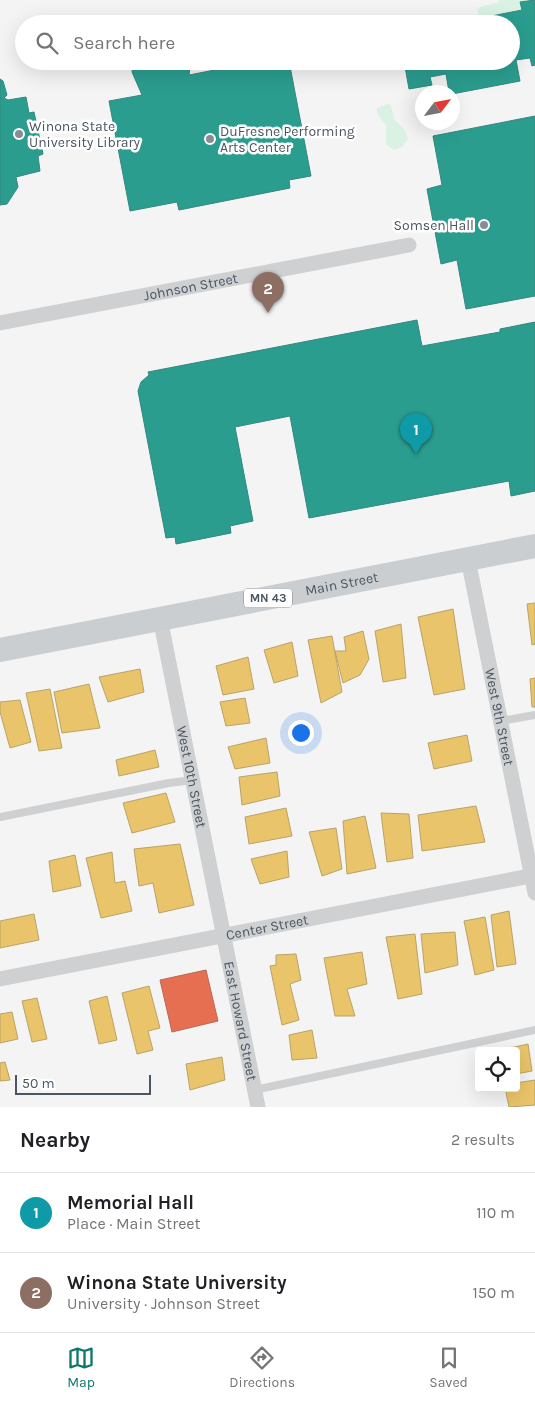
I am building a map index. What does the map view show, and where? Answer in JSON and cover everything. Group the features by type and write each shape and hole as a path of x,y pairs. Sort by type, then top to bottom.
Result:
{"main road":[{"name":"Main Street","path":"0,650 535,546"}],"street":[{"name":"Johnson Street","path":"0,323 409,245"},
{"name":"West 9th Street","path":"468,559 533,875 535,893"},
{"name":"West 10th Street","path":"160,618 224,936"},
{"name":"Center Street","path":"0,979 533,875"},
{"name":"East Howard Street","path":"224,936 258,1107"}],"lane":[{"path":"501,721 535,715"},
{"path":"0,817 169,782 193,780"},
{"path":"254,1090 535,1030"}],"green space":[{"path":"499,0 531,0 520,2 522,10 495,15 478,15 477,8 499,2"},
{"path":"390,103 395,120 404,129 408,139 403,146 394,150 386,144 386,125 377,114 377,108"}],"building: Homes":[{"path":"535,603 535,644 532,645 527,604"},
{"path":"453,609 465,689 434,695 418,617"},
{"path":"401,624 406,678 383,682 375,631"},
{"path":"363,631 369,659 360,675 343,683 335,651 346,651 344,637"},
{"path":"332,636 342,692 321,703 308,640"},
{"path":"292,642 298,676 274,683 264,650"},
{"path":"248,657 254,689 223,695 216,666"},
{"path":"140,669 144,692 108,702 99,677"},
{"path":"535,678 535,707 532,707 530,679"},
{"path":"89,684 100,728 62,733 54,692"},
{"path":"50,689 62,748 39,751 26,693"},
{"path":"245,698 250,723 226,726 220,702"},
{"path":"20,700 31,742 10,748 0,712 0,702"},
{"path":"467,735 472,761 434,769 428,743"},
{"path":"266,738 270,763 235,769 228,747"},
{"path":"155,750 159,767 119,776 116,760"},
{"path":"277,772 280,796 242,805 239,777"},
{"path":"166,793 175,822 132,833 123,803"},
{"path":"476,806 485,842 422,851 418,815"},
{"path":"286,808 292,836 249,844 245,817"},
{"path":"381,813 409,814 413,858 387,862"},
{"path":"365,816 376,868 347,874 343,821"},
{"path":"336,828 342,869 322,876 309,832"},
{"path":"180,844 194,905 159,913 153,883 139,886 134,849"},
{"path":"287,851 289,877 260,884 251,859"},
{"path":"112,852 115,883 125,881 132,911 101,918 86,858"},
{"path":"75,855 81,886 53,892 49,861"},
{"path":"509,911 516,964 497,967 491,915"},
{"path":"34,914 39,940 0,948 0,921"},
{"path":"485,917 494,970 475,975 464,921"},
{"path":"455,932 458,965 425,973 421,934"},
{"path":"415,934 422,994 398,999 386,937"},
{"path":"362,952 367,984 347,989 355,1016 335,1016 324,958"},
{"path":"296,954 301,980 290,984 299,1020 282,1025 270,966 276,965 276,955"},
{"path":"149,986 160,1028 148,1031 153,1050 137,1054 122,993"},
{"path":"107,996 117,1040 99,1044 89,1001"},
{"path":"37,998 47,1039 32,1042 22,1001"},
{"path":"12,1012 18,1039 0,1043 0,1014"},
{"path":"312,1030 317,1058 292,1060 289,1035"},
{"path":"528,1044 532,1071 520,1073 520,1047 514,1047"},
{"path":"222,1057 225,1080 190,1090 186,1064"},
{"path":"5,1062 10,1080 0,1081 0,1063"},
{"path":"535,1080 535,1105 509,1107 506,1092 520,1092 520,1082"}],"building: Shops":[{"path":"206,970 218,1021 172,1032 160,980"}],"building: Schools":[{"path":"535,0 535,65 532,66 530,58 520,59 520,15 497,15 522,10 520,2"},
{"name":"DuFresne Performing Arts Center","path":"132,70 190,70 189,75 215,70 291,70 311,176 289,180 290,188 179,210 177,202 130,211 109,101 142,95"},
{"path":"406,70 518,70 520,81 460,92 460,85 448,85 446,74 430,77 432,85 415,85 415,88 409,89"},
{"name":"Winona State University Library","path":"0,79 3,81 7,95 4,98 8,100 26,97 29,113 34,112 43,154 38,156 40,171 16,177 18,187 7,204 0,205"},
{"name":"Somsen Hall","path":"535,116 535,296 466,309 457,260 441,264 427,189 442,185 433,136"},
{"path":"417,320 422,346 500,332 500,329 535,322 535,491 511,496 509,481 309,518 290,416 235,427 253,521 230,526 231,533 176,544 175,537 166,538 138,391 141,382 149,375 148,372"}],"place":[{"name":"Winona State University Library","path":"19,134"},
{"name":"DuFresne Performing Arts Center","path":"210,139"},
{"name":"Somsen Hall","path":"484,225"},
{"name":"Winona State University","path":"268,313"},
{"name":"Memorial Hall","path":"416,454"}]}
